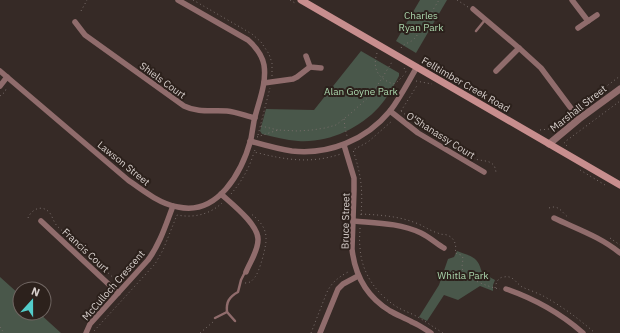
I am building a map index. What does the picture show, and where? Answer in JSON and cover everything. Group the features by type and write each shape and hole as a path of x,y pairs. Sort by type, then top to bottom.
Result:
{"main road":[{"name":"Felltimber Creek Road","path":"301,0 620,185"}],"street":[{"name":"Lawson Street","path":"0,71 128,180 142,190 157,199 179,208 198,207 207,204 221,194 234,178 239,169 250,141 264,83 264,63 261,54 248,40 178,0"},
{"path":"572,0 588,21"},
{"path":"472,9 541,68 579,119"},
{"path":"578,28 597,15"},
{"name":"Shiels Court","path":"75,22 85,35 184,106 199,111 229,111 255,118"},
{"path":"496,71 519,48"},
{"path":"306,56 310,67"},
{"path":"264,83 293,79 310,67 321,68"},
{"path":"250,141 258,140 278,148 293,151 317,151 344,145 370,130 390,111 417,67"},
{"path":"0,86 8,77"},
{"name":"Marshall Street","path":"549,144 579,119 620,89"},
{"name":"O'Shanassy Court","path":"390,111 418,133 484,172"},
{"name":"Bruce Street","path":"344,145 354,178 354,221 352,249 358,276 366,289 383,306 431,333"},
{"path":"221,194 251,223 256,231 258,239 256,249 246,272"},
{"name":"McCulloch Crescent","path":"86,333 90,324 152,254 157,246 173,206"},
{"path":"554,218 607,244 620,253"},
{"name":"Francis Court","path":"41,220 118,293"},
{"path":"354,221 390,224 410,229 425,235 444,248"},
{"path":"320,333 338,289 343,284 358,276"},
{"path":"506,289 524,295 548,308 583,333"}],"lane":[{"path":"476,31 485,20"},
{"path":"235,321 227,312 227,303 232,295 238,292 241,280 246,272"},
{"path":"215,318 227,312"}],"path":[{"path":"82,11 87,0"},
{"path":"92,333 151,270 160,258 177,215 189,217 200,215 215,209 236,188 247,171 258,140 273,72 272,63 268,54 262,42 252,34 193,0"},
{"path":"400,48 403,44 412,41 418,34 438,0"},
{"path":"457,0 472,9"},
{"path":"378,51 375,63 377,72 382,79 393,84 405,74"},
{"path":"260,126 278,130 298,131 325,128 336,125 372,94 392,62"},
{"path":"419,82 397,117 379,134 353,150 362,188 359,245 362,261 371,283 376,289 397,307 415,315 443,333"},
{"path":"567,155 570,150 564,143 620,101"},
{"path":"401,111 426,130 469,156 491,163 495,168 496,174"},
{"path":"344,119 345,130 350,142"},
{"path":"258,140 278,130"},
{"path":"254,152 277,158 296,160 318,160 346,152"},
{"path":"28,218 31,212 35,209 40,208 47,210 57,226 128,294"},
{"path":"455,253 463,257 464,260 462,269 469,277 492,288 506,289"},
{"path":"200,333 214,321 215,318"},
{"path":"0,326 4,333"}],"green space":[{"name":"Charles Ryan Park","path":"420,0 447,0 416,53 396,41"},
{"name":"Alan Goyne Park","path":"361,51 399,73 399,76 387,96 371,115 362,122 342,133 320,140 298,141 262,134 260,131 266,109 314,110"},
{"name":"Whitla Park","path":"457,251 474,258 479,263 482,273 495,280 493,291 480,286 458,300 444,295 427,321 419,317 439,285 448,259 454,257"},
{"path":"0,277 12,288 12,321 48,321 61,333 0,333"}]}
